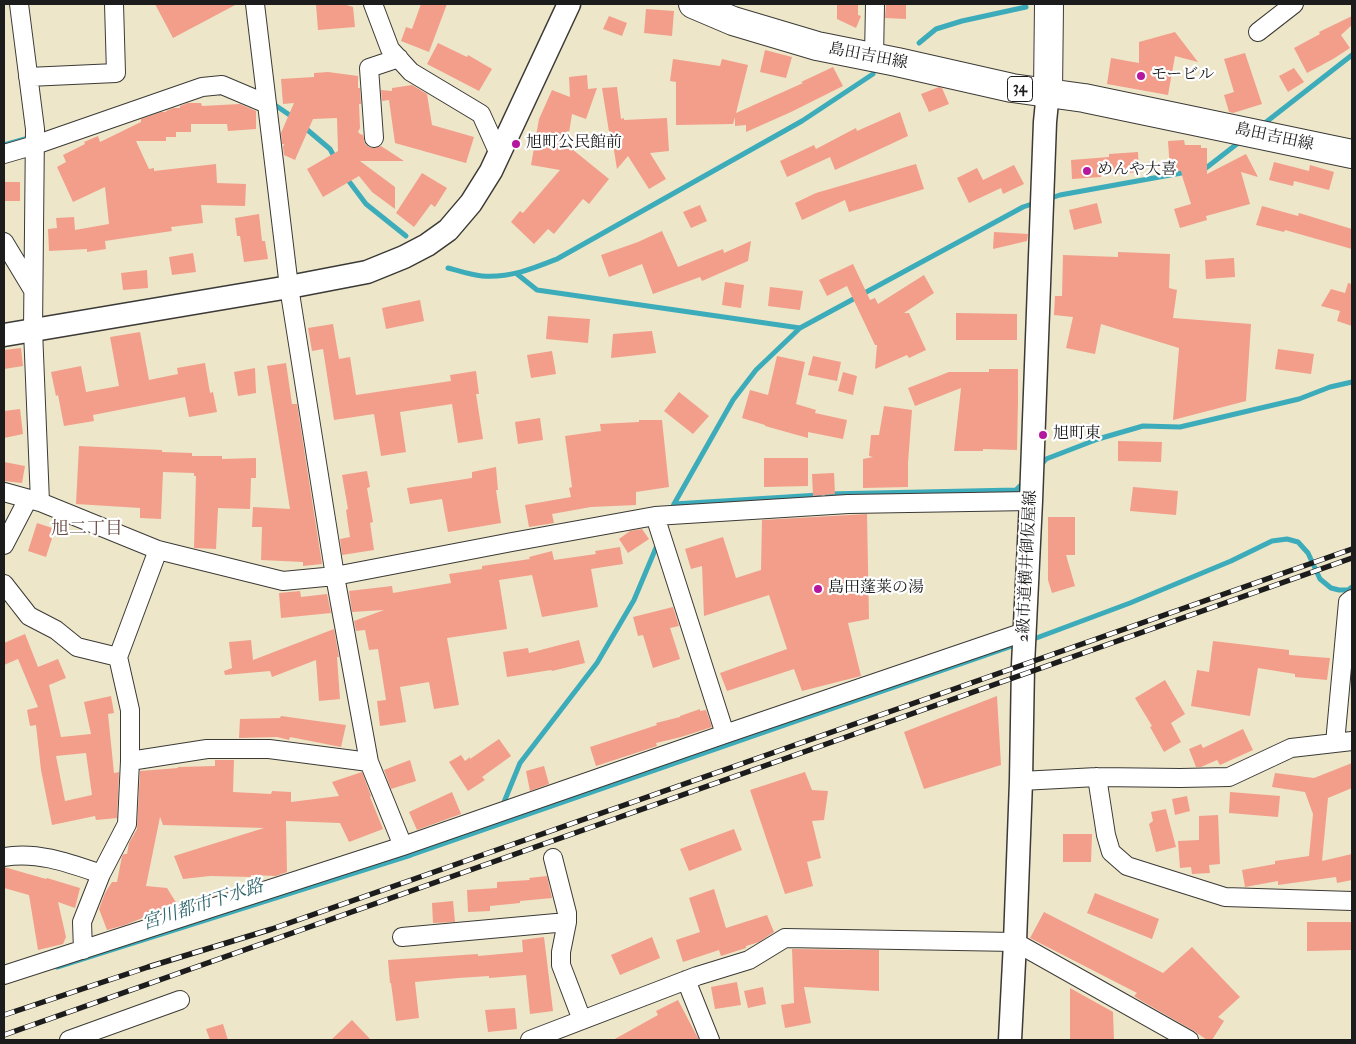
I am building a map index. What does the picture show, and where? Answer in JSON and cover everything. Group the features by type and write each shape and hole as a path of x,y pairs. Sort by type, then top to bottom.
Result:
{"main road":[{"name":"島田吉田線","path":"695,4 733,21 817,46 1012,88 1084,98 1352,154"},
{"name":"34","path":"1048,92 1049,4"}],"street":[{"path":"4,545 34,500 33,290 35,129 19,4"},
{"path":"28,76 116,73 114,4"},
{"path":"254,4 289,287 335,576 369,762 403,846"},
{"path":"373,4 390,49 411,72 481,114 499,154"},
{"path":"4,335 367,272 404,257 427,245 448,230 471,203 490,171 569,4"},
{"path":"874,57 875,4"},
{"path":"1258,32 1294,4"},
{"path":"374,138 369,68 399,58"},
{"path":"4,154 202,87 222,85 267,104"},
{"name":"2級市道横井御仮屋線","path":"1010,1040 1021,781 1024,632 1031,501 1045,122 1048,92"},
{"path":"4,242 33,290"},
{"path":"4,492 34,500 158,550 283,582 335,576 655,516 848,504 1031,501"},
{"path":"655,516 725,734"},
{"path":"83,950 82,922 101,874 128,824 130,710 118,657 158,550"},
{"path":"4,584 29,616 56,630 77,647 118,657"},
{"path":"1021,781 1097,777 1229,777 1290,748 1344,742 1348,602 1352,599"},
{"path":"4,975 403,846 1024,632"},
{"path":"130,761 206,749 269,749 369,762"},
{"path":"1097,777 1106,835 1111,852 1126,866 1225,897 1352,901"},
{"path":"4,857 17,855 56,859 101,874"},
{"path":"553,858 567,913 567,922 560,952 561,965 582,1020"},
{"path":"402,937 567,922"},
{"path":"530,1040 686,980 749,960 785,938 1015,942 1189,1040"},
{"path":"686,980 710,1040"},
{"path":"68,1040 180,1000"}],"building":[{"path":"155,4 237,4 173,38"},
{"path":"316,4 343,4 353,7 355,27 318,30"},
{"path":"421,4 447,4 429,52 401,41 406,27 412,29"},
{"path":"837,4 858,4 858,15 861,16 856,28 837,19"},
{"path":"886,4 906,4 906,19 885,18"},
{"path":"646,9 674,11 672,36 644,33"},
{"path":"609,16 627,23 622,36 603,29"},
{"path":"1352,16 1352,25 1341,35 1350,48 1307,73 1294,48 1320,34 1319,32"},
{"path":"1175,32 1198,62 1175,56 1168,95 1107,84 1111,58 1139,63 1139,42"},
{"path":"438,43 467,57 468,55 492,69 479,91 427,64"},
{"path":"765,50 792,57 786,78 760,72"},
{"path":"1245,53 1262,104 1233,113 1229,112 1224,95 1234,92 1224,59"},
{"path":"673,59 720,66 722,59 748,65 736,113 803,83 801,82 833,67 843,86 746,132 746,125 735,126 735,117 733,124 676,125 676,82 670,81"},
{"path":"1294,68 1304,82 1288,92 1279,76"},
{"path":"328,72 358,76 361,104 359,104 360,128 358,132 363,135 365,144 369,147 381,146 404,161 360,161 395,187 395,209 372,192 359,176 323,197 307,169 338,151 337,118 313,119 295,160 284,155 281,133 294,103 283,104 281,79 314,77 314,73"},
{"path":"587,75 588,89 597,88 586,119 572,114 567,145 609,179 589,204 583,199 554,234 548,229 534,244 511,222 520,211 523,213 560,170 531,165 539,119 552,90 570,97 569,77"},
{"path":"412,85 427,94 432,125 474,137 466,163 395,143 389,100 382,101 381,90 392,91 392,88"},
{"path":"617,87 621,119 667,118 669,151 650,153 666,179 649,189 628,156 617,169 602,88"},
{"path":"939,87 942,88 949,104 929,112 921,94"},
{"path":"188,103 201,103 202,106 240,104 256,111 256,129 228,131 227,124 191,124 191,132 176,132 176,137 166,137 166,141 136,141 149,169 154,168 154,171 216,164 217,183 246,184 245,206 201,205 203,223 171,227 172,231 105,241 106,249 87,252 87,249 49,251 48,229 57,228 56,218 74,217 75,230 109,224 105,187 73,202 57,167 66,162 63,155 98,136 100,142 141,122 141,119 166,112 173,108 180,108 180,106"},
{"path":"900,112 908,136 835,170 830,157 787,177 780,161 814,145 816,149 856,128 857,131"},
{"path":"1184,140 1185,145 1201,145 1201,148 1207,148 1207,174 1246,154 1258,177 1241,172 1250,204 1206,216 1207,220 1180,228 1174,209 1191,204 1181,171 1170,170 1168,141"},
{"path":"1138,152 1139,172 1072,179 1071,160 1109,157 1109,154"},
{"path":"1274,162 1309,171 1310,165 1334,172 1329,190 1294,181 1293,186 1269,180"},
{"path":"916,164 924,189 849,212 845,200 802,220 795,203 816,193"},
{"path":"1014,165 1024,184 1003,194 1001,188 969,203 957,178 977,168 983,180"},
{"path":"422,173 447,188 435,207 431,204 414,227 396,213"},
{"path":"4,182 20,182 20,201 4,201"},
{"path":"1097,203 1102,223 1074,230 1069,210"},
{"path":"700,205 707,221 691,228 683,212"},
{"path":"1262,206 1298,216 1299,213 1352,229 1352,249 1285,230 1284,232 1256,225"},
{"path":"259,214 262,241 265,241 268,259 244,262 240,236 237,236 235,218"},
{"path":"662,231 678,267 723,249 724,253 751,241 748,261 702,281 700,277 653,294 642,264 609,277 601,255"},
{"path":"994,232 1028,234 1027,241 993,249"},
{"path":"1118,252 1170,254 1169,288 1177,290 1173,318 1251,324 1246,401 1173,420 1179,348 1101,324 1095,354 1066,348 1073,317 1054,315 1055,296 1062,296 1063,255 1118,257"},
{"path":"193,253 196,272 172,275 169,257"},
{"path":"1234,258 1235,277 1206,279 1205,260"},
{"path":"853,264 870,300 875,298 878,304 924,275 934,293 904,313 909,313 926,350 909,358 907,355 875,369 877,345 875,345 847,286 827,296 819,280"},
{"path":"147,270 148,288 123,290 121,273"},
{"path":"725,282 744,285 741,308 722,305"},
{"path":"1348,283 1352,284 1352,326 1337,321 1340,311 1321,306 1331,289 1345,293"},
{"path":"770,287 803,291 800,310 768,306"},
{"path":"420,300 424,321 386,329 382,308"},
{"path":"956,313 1017,314 1017,340 956,340"},
{"path":"548,316 590,319 588,343 546,339"},
{"path":"333,324 339,359 350,357 356,395 451,381 450,375 476,371 479,394 476,394 483,439 458,443 452,404 400,412 406,452 381,456 374,414 334,420 323,349 312,351 308,328"},
{"path":"652,331 656,353 611,358 613,334"},
{"path":"140,332 149,380 178,374 177,368 205,363 210,393 213,392 217,412 189,417 185,397 93,415 94,421 64,426 51,372 81,366 86,392 119,386 110,337"},
{"path":"21,348 23,366 4,369 4,350"},
{"path":"1278,349 1314,354 1311,374 1275,369"},
{"path":"552,351 556,374 531,378 527,355"},
{"path":"777,356 805,362 796,404 816,410 815,413 847,420 843,439 808,432 808,438 742,418 750,390 768,395"},
{"path":"813,356 841,362 837,381 808,375"},
{"path":"286,363 292,404 297,404 322,564 303,566 303,562 261,560 262,527 252,527 253,507 290,509 267,366"},
{"path":"255,368 256,393 238,396 234,372"},
{"path":"989,369 1018,369 1017,450 983,449 983,451 954,451 961,388 915,406 908,388 949,372 989,372"},
{"path":"843,372 857,376 853,395 838,391"},
{"path":"679,392 709,416 693,434 664,411"},
{"path":"884,406 912,410 908,487 863,488 863,459 873,457 869,456 871,435 879,435"},
{"path":"20,409 23,434 4,438 4,411"},
{"path":"540,418 543,440 518,444 515,422"},
{"path":"639,420 662,420 669,487 636,492 636,505 591,507 552,514 554,523 529,527 525,505 571,497 569,488 572,487 565,436 601,431 600,424 639,422"},
{"path":"1118,441 1162,442 1161,462 1118,461"},
{"path":"79,446 162,450 162,452 192,453 192,456 222,456 222,459 256,458 256,478 251,478 250,509 218,508 216,549 194,548 196,476 194,476 194,473 163,472 161,519 140,518 140,508 76,504"},
{"path":"764,458 808,458 808,486 764,487"},
{"path":"4,462 25,466 22,483 4,481"},
{"path":"496,467 498,490 496,490 501,523 448,532 442,499 410,504 407,488 472,478 472,472"},
{"path":"367,471 370,487 367,488 373,522 370,523 374,550 342,555 340,539 350,537 346,510 348,509 342,475"},
{"path":"834,473 835,494 813,496 812,474"},
{"path":"1133,487 1178,491 1176,515 1130,511"},
{"name":"島田蓬莱の湯","path":"867,514 869,619 848,623 861,676 802,691 794,669 727,691 720,673 787,649 769,595 704,616 702,566 691,569 685,549 723,537 736,578 761,570 762,520"},
{"path":"1048,517 1075,517 1075,555 1066,555 1075,586 1052,593 1048,580"},
{"path":"37,523 55,529 46,557 28,551"},
{"path":"642,529 649,539 628,553 619,539 630,531"},
{"path":"620,547 623,564 591,569 598,607 542,617 532,575 499,580 507,629 447,638 459,705 434,709 429,682 400,687 406,722 380,726 377,701 386,700 378,649 369,650 365,630 356,631 354,621 384,610 352,612 349,591 392,586 393,593 451,583 449,574 482,569 482,566 530,559 529,557 552,551 554,560 596,554 595,551"},
{"path":"300,591 301,597 327,594 331,613 281,618 279,593"},
{"path":"673,607 679,626 670,628 680,659 653,668 643,635 638,636 633,617"},
{"path":"334,629 339,657 337,657 340,699 319,701 316,660 272,677 270,671 225,675 224,671 232,668 229,642 251,640 253,660"},
{"path":"25,634 38,667 58,659 66,678 49,685 61,737 91,734 84,702 111,696 114,713 108,714 114,773 119,772 117,818 96,820 95,816 52,825 41,770 36,725 30,726 27,710 38,707 18,659 4,665 4,643","holes":["86,753 92,795 65,801 56,756"]},
{"path":"579,640 585,663 552,671 507,677 503,652 528,648 529,653"},
{"path":"1213,641 1289,650 1289,655 1330,658 1327,680 1295,677 1295,674 1258,668 1250,716 1191,706 1197,670 1209,672"},
{"path":"1165,680 1185,714 1171,723 1181,742 1164,752 1150,727 1152,726 1135,698"},
{"path":"997,696 1001,765 924,789 904,732"},
{"path":"700,709 700,711 706,710 712,727 656,743 657,746 596,766 590,747"},
{"path":"281,716 346,725 341,747 290,737 289,740 277,737 239,738 240,719 280,718"},
{"path":"1243,729 1253,750 1220,765 1217,760 1201,767 1196,767 1189,749 1201,744 1203,748"},
{"path":"499,739 511,756 482,777 485,780 468,791 449,762 461,755 465,761 470,757 470,759"},
{"path":"215,760 234,760 233,792 271,794 272,791 291,792 291,802 339,796 332,782 362,772 383,829 349,842 340,823 286,821 287,872 276,876 210,876 183,879 174,856 264,828 163,825 160,817 146,886 167,888 177,904 125,925 107,930 99,909 105,893 112,882 117,882 122,856 127,854 129,843 137,829 140,771 215,766"},
{"path":"410,760 416,781 391,789 384,770"},
{"path":"1352,763 1352,788 1328,798 1322,861 1352,854 1352,880 1337,883 1336,877 1278,885 1278,881 1245,887 1242,870 1275,864 1275,861 1309,856 1313,814 1305,792 1272,787 1275,773 1314,778"},
{"path":"544,766 549,784 530,791 526,771"},
{"path":"805,772 812,790 828,791 824,820 812,821 821,858 807,862 813,886 785,894 750,790"},
{"path":"452,792 461,814 417,830 409,812"},
{"path":"1230,792 1280,796 1278,817 1229,813"},
{"path":"1187,796 1190,811 1175,815 1172,799"},
{"path":"1166,809 1176,847 1156,852 1149,824 1153,821 1151,812"},
{"path":"1218,815 1220,864 1209,865 1210,873 1192,874 1191,867 1180,868 1178,841 1199,840 1199,816"},
{"path":"734,829 742,850 689,871 680,849"},
{"path":"1063,834 1092,834 1091,862 1063,862"},
{"path":"4,867 80,888 75,908 58,902 66,937 63,944 38,950 29,895 4,888"},
{"path":"547,876 552,898 490,906 490,911 468,912 467,890 497,888 497,882 530,880 529,878"},
{"path":"714,889 726,928 767,915 774,932 759,942 746,946 746,948 721,956 719,950 683,962 676,940 700,932 689,898"},
{"path":"1095,893 1159,919 1152,939 1087,913"},
{"path":"453,901 455,922 433,923 432,903"},
{"path":"1044,912 1163,973 1192,947 1240,997 1218,1017 1224,1021 1212,1040 1207,1040 1134,996 1137,993 1030,938"},
{"path":"1307,922 1351,922 1351,950 1307,951"},
{"path":"544,937 553,1011 530,1014 526,975 489,978 489,976 415,982 419,1018 396,1021 388,960 523,952 522,940"},
{"path":"652,937 660,958 620,975 611,955"},
{"path":"792,949 879,950 879,991 804,987 811,1023 785,1028 781,1005 794,1003"},
{"path":"737,982 741,1005 715,1009 711,987"},
{"path":"763,987 766,1004 748,1008 744,991"},
{"path":"1070,988 1113,1012 1114,1040 1070,1040"},
{"path":"678,1000 699,1040 613,1040 658,1015 656,1011"},
{"path":"515,1008 517,1029 488,1032 485,1010"},
{"path":"352,1020 371,1040 331,1040"},
{"path":"223,1024 228,1040 210,1040 206,1029"}],"waterway":[{"path":"919,43 936,29 962,21 1026,7"},
{"path":"1261,126 1352,55"},
{"path":"448,268 478,275 502,276 530,269 557,259 802,121 873,74"},
{"path":"272,103 294,118"},
{"path":"304,127 330,149 336,160"},
{"path":"4,145 25,139"},
{"path":"1203,168 1206,168 1242,140"},
{"path":"1048,199 1060,195 1187,172"},
{"path":"345,176 366,204 406,236"},
{"path":"671,512 733,400 756,370 800,328 1023,207 1035,203"},
{"path":"517,274 537,290 800,328"},
{"path":"1040,466 1046,459 1098,439 1143,426 1180,427 1299,399 1330,387 1352,382"},
{"path":"827,494 1016,490 1025,481"},
{"path":"674,504 819,495"},
{"path":"1031,640 1130,603 1231,561 1272,541 1287,539 1298,542 1308,553 1320,579 1331,588 1348,590 1352,587"},
{"path":"502,807 520,763 597,663 634,600 658,543"},
{"name":"宮川都市下水路","path":"57,967 411,855 1018,644"}],"railway":[{"path":"4,1015 148,967 272,929 1352,549"},
{"path":"4,1035 1352,558"}],"place":[{"name":"モービル","path":"1141,76"},
{"name":"旭町公民館前","path":"516,144"},
{"name":"めんや大喜","path":"1087,171"},
{"name":"旭町東","path":"1043,435"},
{"name":"島田蓬莱の湯","path":"818,589"}],"district":[{"name":"旭二丁目","path":"87,530"}]}
